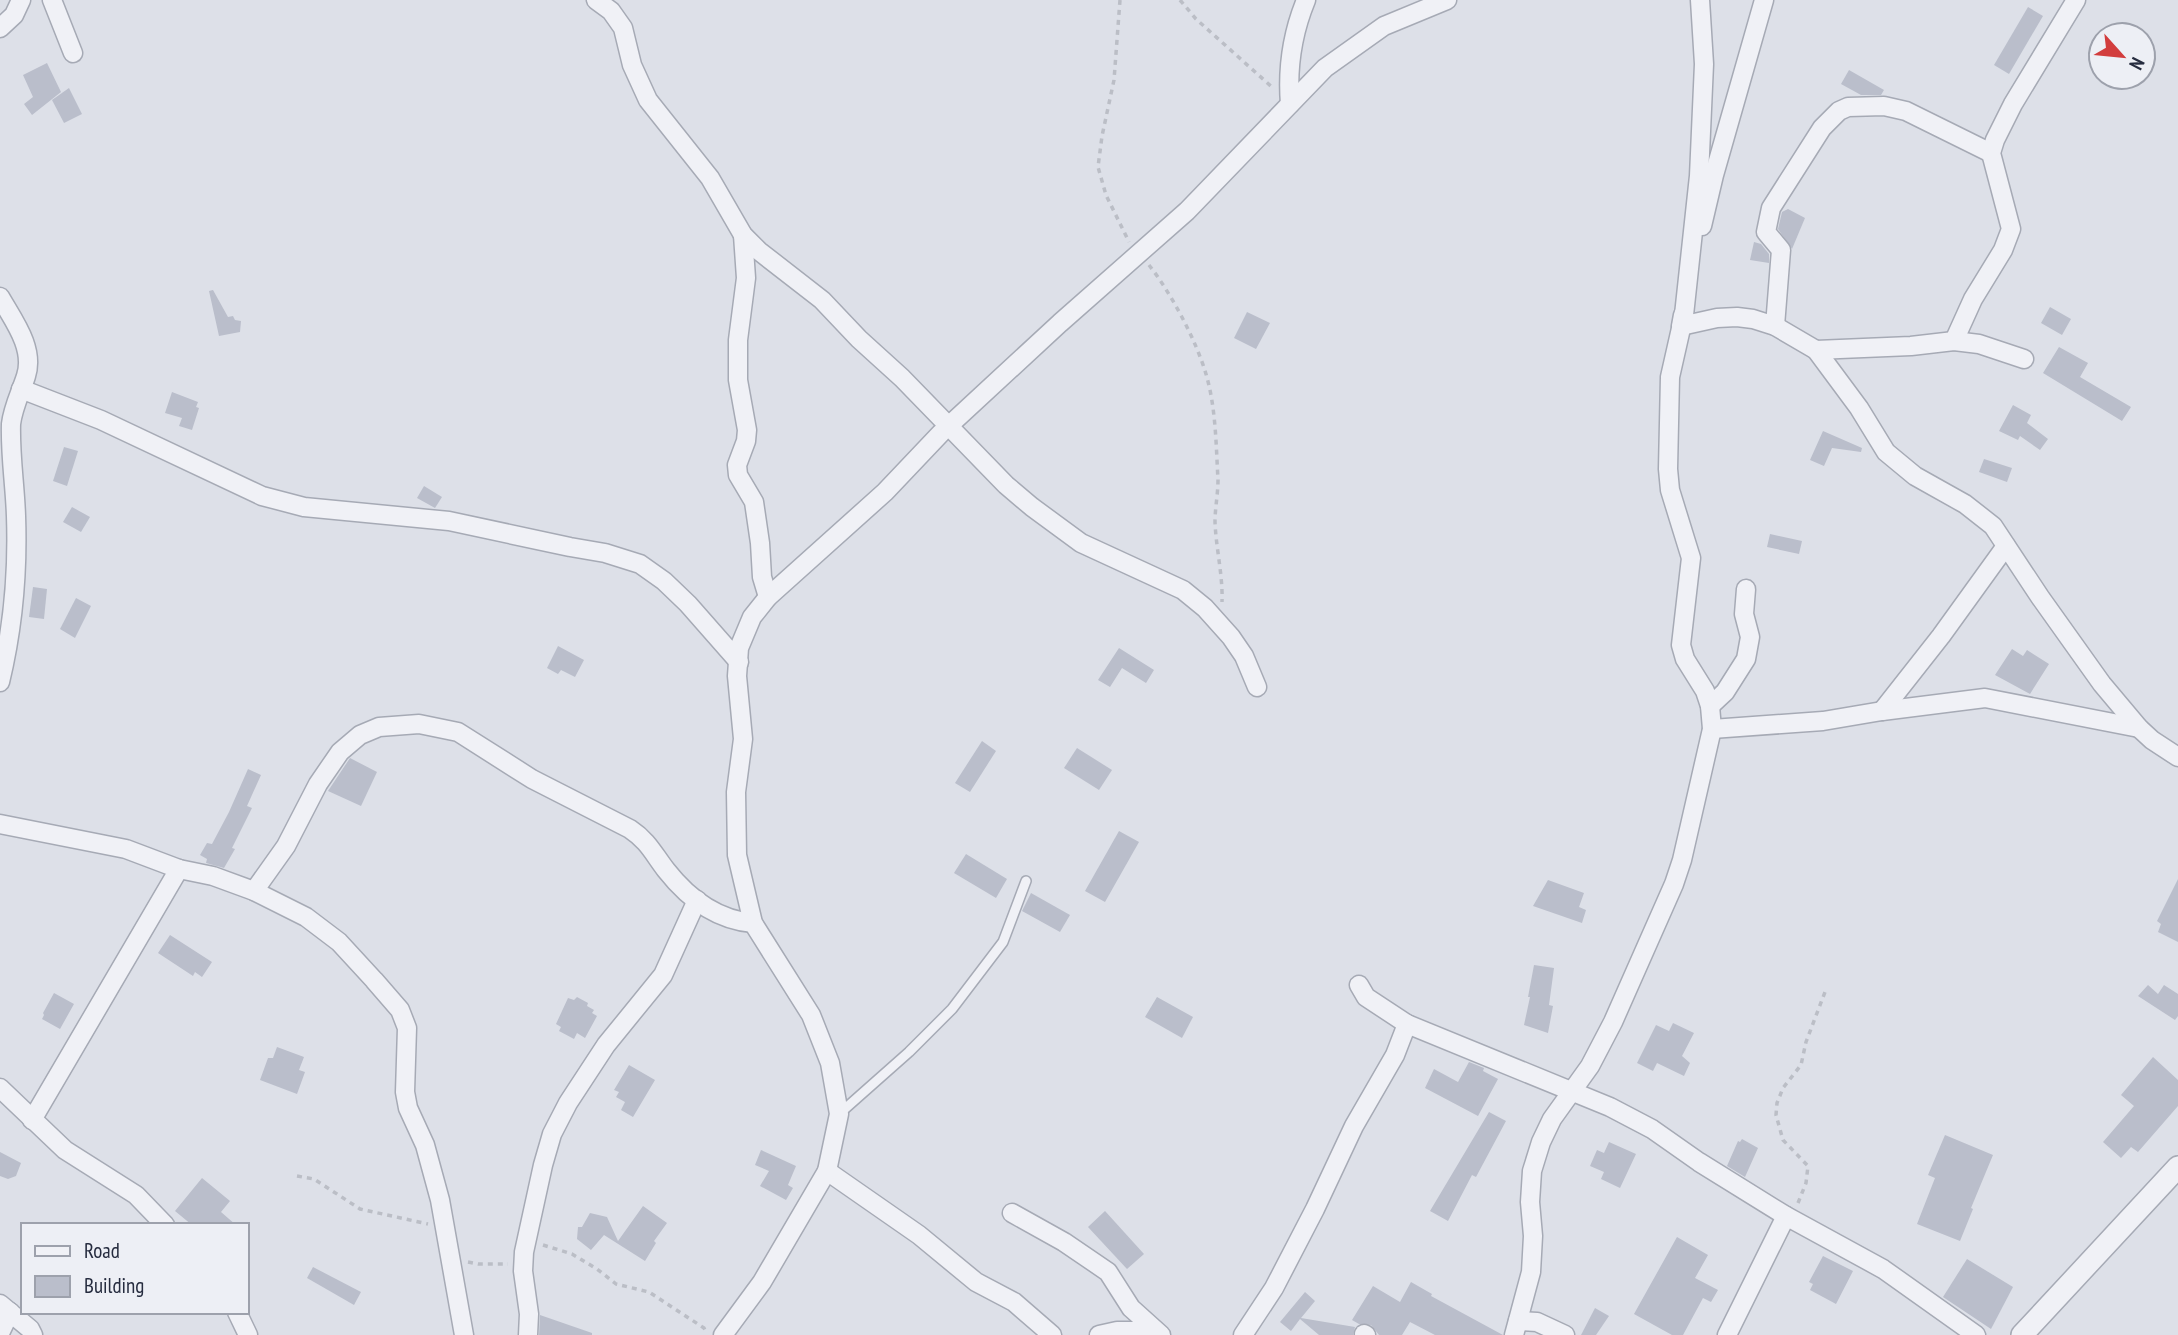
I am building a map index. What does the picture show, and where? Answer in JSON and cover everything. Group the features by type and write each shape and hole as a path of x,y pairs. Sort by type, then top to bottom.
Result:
{"street":[{"path":"0,28 14,15 21,0"},
{"path":"52,0 73,53"},
{"path":"596,0 611,11 623,28 632,65 648,100 710,178 743,235 759,251 822,299 1006,485 1055,525 1100,552 1183,590 1224,628 1244,656 1257,687"},
{"path":"1290,104 1287,73 1298,18 1306,0"},
{"path":"723,1335 762,1282 827,1171 839,1114 830,1063 811,1015 754,923 743,886 735,838 736,792 743,739 737,676 739,648 752,617 768,597 885,492 948,426 1187,211 1325,68 1384,26 1447,0"},
{"path":"1683,319 1699,176 1704,97 1700,0"},
{"path":"1516,1328 1531,1272 1532,1171 1541,1142 1552,1119 1590,1066 1613,1022 1674,884 1712,730 1710,706 1705,691 1685,659 1681,645 1691,558 1670,490 1670,376 1714,175 1764,0"},
{"path":"1954,341 1973,299 2003,250 2011,229 1991,153 1999,128 2076,0"},
{"path":"1775,327 1781,250 1766,232 1771,208 1822,128 1839,111 1848,107 1869,105 1906,111 1991,153"},
{"path":"743,235 746,278 738,340 738,380 747,430 737,465 738,475 754,502 762,577 768,597"},
{"path":"0,297 26,346 28,367 11,424 16,570 12,615 0,682"},
{"path":"1683,319 1738,317 1775,327 1816,350 1859,408 1886,452 1916,476 1982,516 1993,526 2102,684 2151,740 2178,757"},
{"path":"1816,350 1911,346 1954,341 1979,344 2024,359"},
{"path":"21,389 100,420 262,496 304,507 449,521 605,553 640,564 664,581 688,604 738,662"},
{"path":"0,509 16,518"},
{"path":"1882,711 1941,636 2006,546"},
{"path":"1710,706 1729,686 1746,659 1750,637 1744,614 1746,589"},
{"path":"1712,730 1824,721 1985,698 2139,728"},
{"path":"254,891 286,846 318,784 340,752 360,735 379,727 419,724 458,732 532,779 629,829 645,839 667,871 706,907 737,922 754,923"},
{"path":"0,824 126,849 178,869 213,876 254,891 306,917 338,942 400,1010 407,1028 405,1092 408,1108 433,1170 464,1335"},
{"path":"32,1120 178,869"},
{"path":"528,1335 524,1252 552,1133 606,1045 663,975 697,900"},
{"path":"1359,985 1366,998 1407,1024 1609,1107 1652,1129 1699,1162 1788,1217 1883,1269 1976,1335"},
{"path":"1243,1335 1279,1277 1315,1209 1348,1137 1395,1055 1407,1024"},
{"path":"0,1088 65,1150 136,1195 163,1223"},
{"path":"2022,1335 2178,1167"},
{"path":"827,1171 919,1235 976,1282 1014,1302 1052,1335"},
{"path":"1012,1213 1064,1242 1108,1272 1131,1308 1157,1333"},
{"path":"1727,1335 1788,1217"},
{"path":"0,1334 5,1308 30,1329 33,1335"},
{"path":"238,1314 248,1335"},
{"path":"1516,1328 1537,1322 1565,1335"},
{"path":"1099,1335 1117,1331 1157,1333"}],"lane":[{"path":"839,1114 909,1052 959,1000 1003,942 1026,881"}],"path":[{"path":"1120,0 1114,80 1098,167 1110,205 1138,254 1168,292 1206,372 1216,436 1218,483 1215,522 1222,575 1224,628"},
{"path":"1180,0 1196,19 1290,104"},
{"path":"1788,1217 1803,1193 1808,1166 1783,1140 1776,1115 1777,1103 1783,1088 1801,1065 1806,1042 1825,992"},
{"path":"552,1246 572,1254 616,1284 649,1292 704,1328 708,1335"}],"building":[{"path":"2028,7 2043,16 2009,74 1994,65"},
{"path":"47,63 61,92 32,115 24,104 33,97 23,75"},
{"path":"1849,70 1884,90 1881,95 1861,95 1841,84"},
{"path":"69,88 82,114 64,123 52,100"},
{"path":"1788,209 1805,218 1792,249 1778,229 1782,212"},
{"path":"1754,242 1761,244 1769,254 1769,263 1750,260"},
{"path":"213,290 228,317 233,316 235,320 241,321 240,332 219,336 209,291"},
{"path":"2050,307 2071,319 2062,335 2041,323"},
{"path":"1247,312 1270,323 1256,349 1234,338"},
{"path":"2059,347 2088,363 2080,377 2131,407 2122,421 2043,373"},
{"path":"172,392 198,402 196,407 199,408 192,430 179,426 182,418 165,413"},
{"path":"2013,405 2031,415 2027,423 2048,439 2040,450 2020,436 2018,440 1999,431"},
{"path":"1823,431 1862,448 1861,452 1832,448 1824,466 1810,460"},
{"path":"64,447 78,451 67,486 53,481"},
{"path":"1984,459 2012,468 2007,482 1979,472"},
{"path":"424,486 442,497 435,508 417,498"},
{"path":"72,507 90,517 81,532 63,522"},
{"path":"1770,534 1802,541 1799,554 1767,547"},
{"path":"33,587 47,589 44,619 29,617"},
{"path":"76,598 91,606 75,638 60,629"},
{"path":"558,646 584,660 575,677 561,670 558,674 547,668"},
{"path":"1119,648 1154,670 1146,683 1122,668 1110,687 1098,680"},
{"path":"2012,649 2023,656 2027,650 2049,664 2030,694 1995,675"},
{"path":"982,741 996,751 970,792 955,783"},
{"path":"1077,748 1112,770 1099,790 1064,768"},
{"path":"350,758 377,772 361,806 328,791"},
{"path":"248,769 261,775 247,806 252,808 232,848 235,849 224,868 206,863 207,859 200,855 207,843 212,844"},
{"path":"1119,831 1139,842 1105,902 1085,891"},
{"path":"966,854 1007,879 996,898 954,873"},
{"path":"2178,879 2178,942 2158,932 2161,924 2157,921"},
{"path":"1548,880 1584,893 1579,907 1586,910 1582,923 1533,906"},
{"path":"1031,893 1070,915 1060,932 1022,911"},
{"path":"170,935 212,962 202,977 195,972 193,976 158,953"},
{"path":"1534,965 1554,968 1549,1005 1553,1006 1548,1033 1524,1025"},
{"path":"2148,985 2158,994 2164,985 2178,994 2178,1016 2175,1020 2138,996"},
{"path":"54,993 74,1004 60,1029 42,1019"},
{"path":"577,997 588,1003 587,1006 594,1010 592,1013 597,1016 585,1038 577,1033 574,1039 559,1031 561,1027 556,1024 568,998 574,1000"},
{"path":"1157,997 1193,1017 1182,1038 1145,1017"},
{"path":"1673,1023 1694,1033 1682,1056 1690,1063 1684,1076 1657,1063 1653,1071 1637,1063 1656,1025 1669,1031"},
{"path":"277,1047 304,1057 299,1070 305,1072 297,1094 260,1080 268,1058 273,1058"},
{"path":"2153,1057 2178,1080 2178,1106 2138,1152 2131,1147 2121,1158 2103,1142 2134,1106 2121,1095"},
{"path":"1469,1062 1484,1068 1483,1071 1498,1079 1478,1116 1425,1088 1434,1069 1458,1082"},
{"path":"629,1065 655,1080 633,1117 621,1110 625,1102 616,1097 619,1092 614,1090"},
{"path":"1489,1112 1506,1121 1476,1177 1472,1175 1448,1221 1430,1211"},
{"path":"1945,1135 1993,1155 1960,1241 1917,1224 1935,1178 1928,1175"},
{"path":"1742,1139 1758,1148 1745,1177 1727,1166 1738,1141"},
{"path":"1609,1142 1636,1154 1620,1188 1601,1179 1604,1172 1590,1166 1597,1150 1604,1153"},
{"path":"761,1150 796,1166 788,1185 793,1188 786,1200 760,1186 769,1171 755,1165"},
{"path":"0,1152 21,1163 16,1176 8,1179 0,1176"},
{"path":"202,1178 230,1201 221,1212 234,1223 190,1223 175,1211"},
{"path":"643,1206 667,1223 654,1241 656,1243 645,1261 604,1235 591,1250 577,1239 578,1227 582,1227 590,1213 607,1217 618,1241"},
{"path":"1105,1211 1144,1254 1127,1269 1088,1227"},
{"path":"1677,1237 1708,1255 1695,1278 1718,1290 1711,1302 1703,1298 1683,1335 1672,1335 1634,1314"},
{"path":"1823,1256 1853,1271 1836,1304 1810,1290 1813,1284 1809,1282"},
{"path":"1967,1259 2013,1287 1991,1329 1943,1297"},
{"path":"313,1267 361,1292 354,1305 307,1278"},
{"path":"1411,1282 1432,1294 1431,1296 1503,1335 1435,1335 1410,1322 1402,1335 1379,1335 1371,1325 1352,1320 1373,1286 1400,1302"},
{"path":"1305,1292 1315,1301 1301,1318 1355,1327 1353,1335 1319,1335 1300,1319 1291,1331 1280,1322"},
{"path":"1595,1308 1609,1316 1596,1335 1581,1335"},
{"path":"540,1315 592,1333 592,1335 539,1335"}]}
